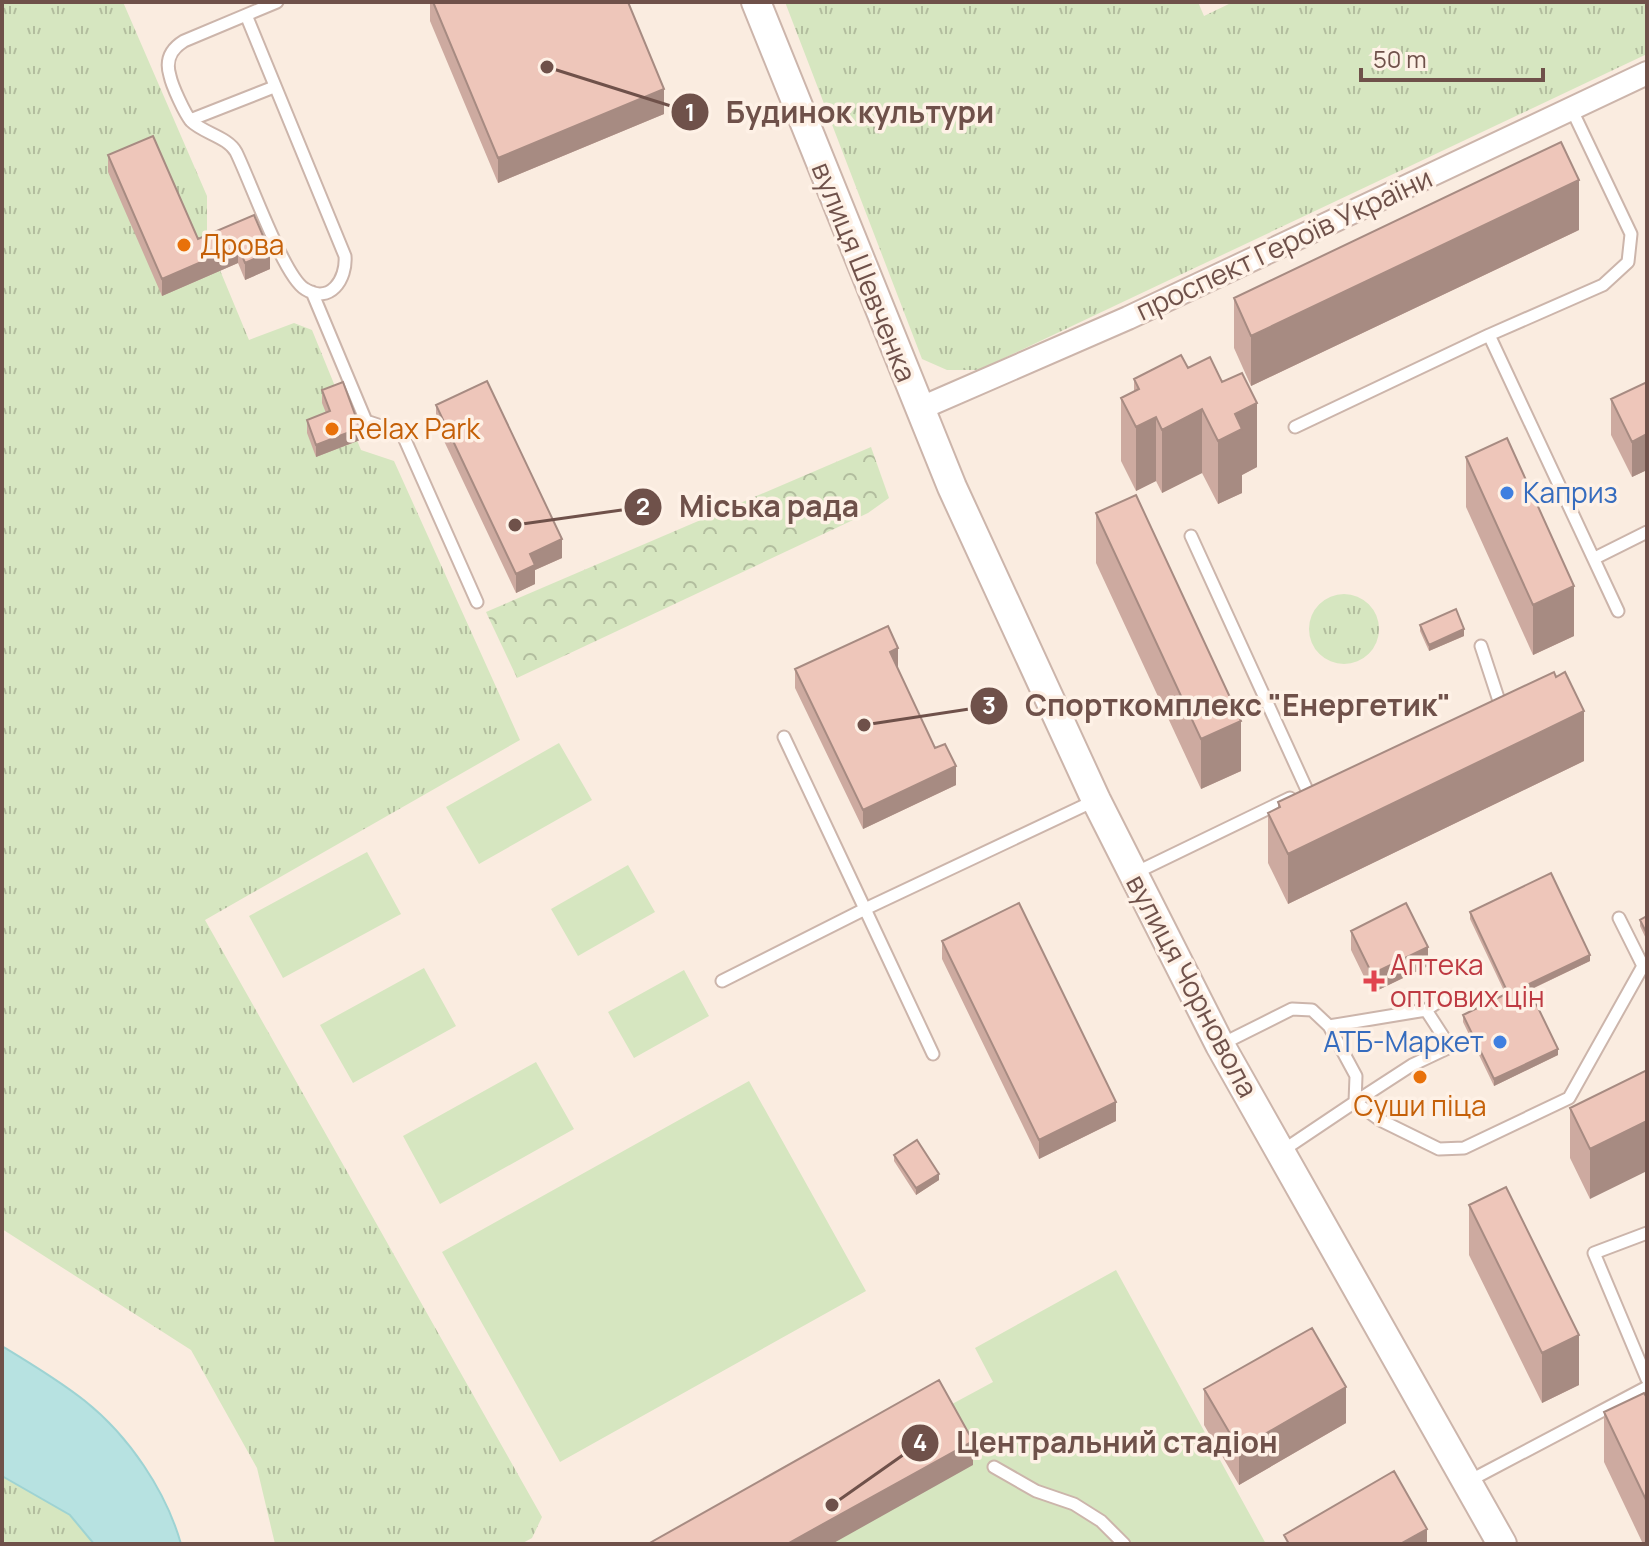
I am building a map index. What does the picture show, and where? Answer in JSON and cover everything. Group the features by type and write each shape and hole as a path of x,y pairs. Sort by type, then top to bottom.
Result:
{"street":[{"name":"вулиця Шевченка","path":"756,2 919,409"},
{"name":"проспект Героїв України","path":"919,409 1128,318 1647,73"},
{"name":"вулиця Чорновола","path":"919,409 952,487 1132,874 1220,1045 1502,1544"}],"lane":[{"path":"246,15 345,256 344,276 337,288 317,294 293,279 234,148 190,120 169,75 168,59 173,48 184,41 246,15 277,2"},
{"path":"190,120 274,87"},
{"path":"1295,427 1603,285 1628,262 1631,234 1571,108"},
{"path":"312,292 366,421 402,433 477,602"},
{"path":"1489,335 1618,611"},
{"path":"1595,558 1647,532"},
{"path":"1191,536 1307,790"},
{"path":"1481,646 1502,710 1488,715"},
{"path":"784,737 933,1054"},
{"path":"1132,874 1321,784"},
{"path":"722,981 865,909 1096,800"},
{"path":"1355,1102 1380,1120 1439,1149 1464,1148 1569,1098 1643,966 1619,918"},
{"path":"1329,1026 1426,1010 1447,996"},
{"path":"1220,1045 1292,1009 1312,1010 1329,1026 1356,1076 1355,1102"},
{"path":"1281,1151 1412,1065 1450,1047 1426,1010"},
{"path":"1647,1233 1594,1253 1647,1379"},
{"path":"1467,1482 1647,1387"},
{"path":"994,1467 1036,1491 1083,1510 1101,1521 1124,1544"}],"green space":[{"path":"2,2 123,2 207,196 207,239 249,340 294,323 312,330 361,450 394,461 520,740 205,920 542,1517 532,1538 521,1544 275,1544 257,1468 191,1350 2,1229"},
{"path":"785,2 1198,2 1204,16 1233,2 1647,2 1647,54 979,370 947,370 922,359"},
{"path":"871,447 889,498 868,513 517,678 486,612"},
{"path":"1337,594 1351,594 1373,609 1379,629 1377,642 1369,654 1351,664 1337,664 1315,649 1309,636 1309,622 1324,600"},
{"path":"559,743 592,800 479,864 446,807"},
{"path":"367,852 401,914 283,978 249,916"},
{"path":"628,865 655,912 578,956 551,909"},
{"path":"424,968 456,1026 353,1083 320,1025"},
{"path":"684,970 709,1016 634,1058 608,1012"},
{"path":"536,1062 574,1129 440,1204 403,1136"},
{"path":"749,1081 866,1291 560,1462 442,1252"},
{"path":"1116,1270 1266,1544 692,1544 993,1382 975,1348"},
{"path":"2,1476 70,1515 94,1544 2,1544"}],"water":[{"path":"2,1346 75,1394 116,1431 156,1485 181,1544 94,1544 70,1515 2,1476"}],"building":[{"path":"433,2 628,2 664,89 498,158"},
{"path":"153,136 198,239 254,215 270,252 245,263 238,246 162,279 108,155"},
{"path":"1561,142 1579,180 1251,336 1234,298"},
{"path":"1181,355 1188,368 1210,357 1222,382 1242,373 1257,403 1235,414 1242,429 1218,441 1202,409 1162,430 1156,417 1136,427 1121,398 1139,389 1134,379"},
{"path":"487,381 562,539 530,554 535,565 516,574 436,405"},
{"path":"343,382 360,428 316,445 307,420 330,411 322,390"},
{"path":"1647,382 1647,434 1632,442 1611,399"},
{"path":"1507,438 1574,586 1533,605 1466,457"},
{"path":"1136,495 1241,721 1201,739 1096,513"},
{"path":"1456,609 1464,629 1429,645 1420,625"},
{"path":"888,626 898,648 890,652 935,748 945,744 956,766 863,810 795,669"},
{"path":"1554,672 1556,677 1565,672 1584,711 1288,854 1268,813 1280,807 1278,802"},
{"path":"1551,873 1590,955 1527,985 1558,1049 1494,1079 1463,1015 1508,993 1470,912"},
{"path":"1019,903 1116,1102 1039,1140 942,941"},
{"path":"1406,903 1428,947 1372,974 1351,931"},
{"path":"1647,916 1647,934 1640,920"},
{"path":"1647,1070 1647,1121 1590,1149 1570,1108"},
{"path":"917,1140 939,1174 916,1188 894,1155"},
{"path":"1506,1187 1579,1335 1542,1353 1469,1205"},
{"path":"1312,1328 1346,1387 1239,1449 1204,1389"},
{"path":"939,1380 973,1441 787,1544 648,1544"},
{"path":"1644,1393 1647,1398 1647,1502 1604,1412"},
{"path":"1394,1471 1427,1529 1400,1544 1289,1544 1284,1535"}],"place":[{"name":"Будинок культури","path":"547,67"},
{"name":"Дрова","path":"184,245"},
{"name":"Relax Park","path":"332,429"},
{"name":"Каприз","path":"1507,493"},
{"name":"Міська рада","path":"515,525"},
{"name":"Спорткомплекс \"Енергетик\"","path":"864,725"},
{"name":"Аптека оптових цін","path":"1374,981"},
{"name":"АТБ-Маркет","path":"1500,1042"},
{"name":"Суши піца","path":"1420,1077"},
{"name":"Центральний стадіон","path":"832,1505"}]}
